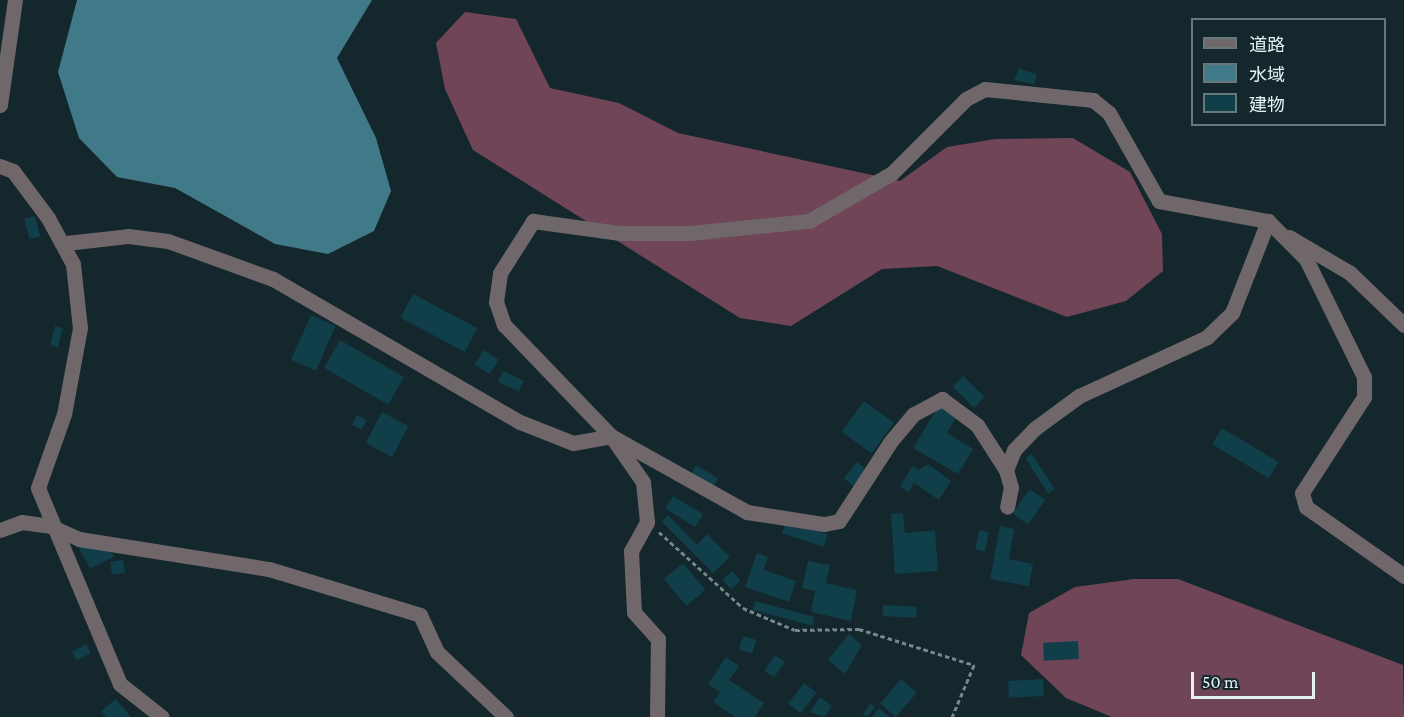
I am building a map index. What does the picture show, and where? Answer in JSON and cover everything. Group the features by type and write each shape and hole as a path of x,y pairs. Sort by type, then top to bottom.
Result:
{"street":[{"path":"0,105 15,0"},
{"path":"657,717 658,639 634,612 632,551 647,522 643,482 611,436 504,325 496,302 500,273 533,221 620,233 690,233 809,221 892,173 966,99 985,89 1093,100 1109,113 1159,201 1268,221 1306,259 1364,376 1364,397 1302,493 1306,507 1404,576"},
{"path":"0,166 13,171 66,243 80,328 64,414 38,488 50,526 79,578 120,684 162,717"},
{"path":"1006,470 1014,450 1034,429 1079,396 1207,337 1232,313 1268,221"},
{"path":"1280,234 1350,273 1404,326"},
{"path":"66,243 128,236 168,241 273,279 520,422 573,443 611,436 747,512 824,524 839,521 859,498 891,441 914,414 942,399 977,425 1006,470 1011,487 1007,507"},
{"path":"0,530 22,522 50,526 79,539 269,569 420,615 437,652 506,717"}],"path":[{"path":"647,522 743,608 795,630 859,629 974,664 952,717"}],"shaded area":[{"path":"465,12 516,19 550,88 619,103 678,133 900,181 947,147 995,139 1073,138 1130,172 1162,234 1163,271 1126,301 1067,317 937,266 882,269 791,326 740,318 473,150 445,89 436,43"},
{"path":"1134,579 1178,579 1403,665 1404,717 1112,717 1066,698 1021,655 1029,613 1075,587"}],"water":[{"path":"77,0 372,0 337,58 376,138 391,191 374,231 328,254 275,244 175,188 117,177 79,138 58,72"}],"building":[{"path":"1019,68 1037,75 1034,84 1014,80"},
{"path":"35,216 40,236 29,239 24,219"},
{"path":"413,294 477,328 465,352 400,318"},
{"path":"311,315 336,326 316,371 291,360"},
{"path":"55,326 63,328 58,347 50,345"},
{"path":"340,340 404,377 388,405 324,368"},
{"path":"484,350 499,360 489,374 474,364"},
{"path":"503,371 524,381 519,392 498,382"},
{"path":"963,376 985,397 974,408 953,387"},
{"path":"864,401 894,423 872,453 842,432"},
{"path":"940,404 958,414 947,433 973,449 958,474 913,448"},
{"path":"382,412 408,426 392,457 366,443"},
{"path":"357,415 367,420 362,430 352,425"},
{"path":"1222,428 1279,462 1269,478 1212,444"},
{"path":"1032,454 1055,489 1048,494 1025,458"},
{"path":"857,462 867,470 854,487 844,478"},
{"path":"928,464 951,481 939,500 914,483 909,492 900,487 912,466 919,470"},
{"path":"696,465 718,478 712,490 689,476"},
{"path":"1030,489 1045,500 1028,524 1012,513"},
{"path":"673,496 703,514 695,527 665,509"},
{"path":"903,513 905,533 935,530 938,571 895,574 891,514"},
{"path":"668,515 697,545 707,534 730,557 713,573 662,522"},
{"path":"786,521 828,535 824,547 782,533"},
{"path":"1000,526 1014,529 1009,559 1033,564 1029,586 990,579"},
{"path":"979,530 989,532 985,552 975,550"},
{"path":"78,546 104,546 115,556 90,569"},
{"path":"757,553 768,557 764,570 796,581 789,602 745,587"},
{"path":"123,560 125,573 112,575 110,562"},
{"path":"808,561 830,565 826,583 857,590 851,621 811,612 815,591 802,588"},
{"path":"683,563 705,590 686,606 664,579"},
{"path":"732,571 741,581 731,589 722,580"},
{"path":"755,601 815,617 813,626 753,610"},
{"path":"883,605 917,607 916,618 882,616"},
{"path":"849,634 862,645 845,674 828,660"},
{"path":"743,636 756,640 752,653 739,649"},
{"path":"1078,641 1079,659 1044,661 1043,643"},
{"path":"86,644 91,653 77,661 72,652"},
{"path":"775,655 785,662 774,677 764,671"},
{"path":"726,657 739,666 729,680 764,703 755,717 735,717 713,702 720,692 708,684"},
{"path":"901,679 917,693 896,717 880,703"},
{"path":"1043,679 1044,696 1009,698 1008,681"},
{"path":"804,683 817,693 801,713 788,703"},
{"path":"820,697 832,706 824,717 810,712"},
{"path":"116,699 131,717 106,717 101,711"},
{"path":"870,704 875,707 867,717 863,714"},
{"path":"879,708 890,717 872,717"}]}
